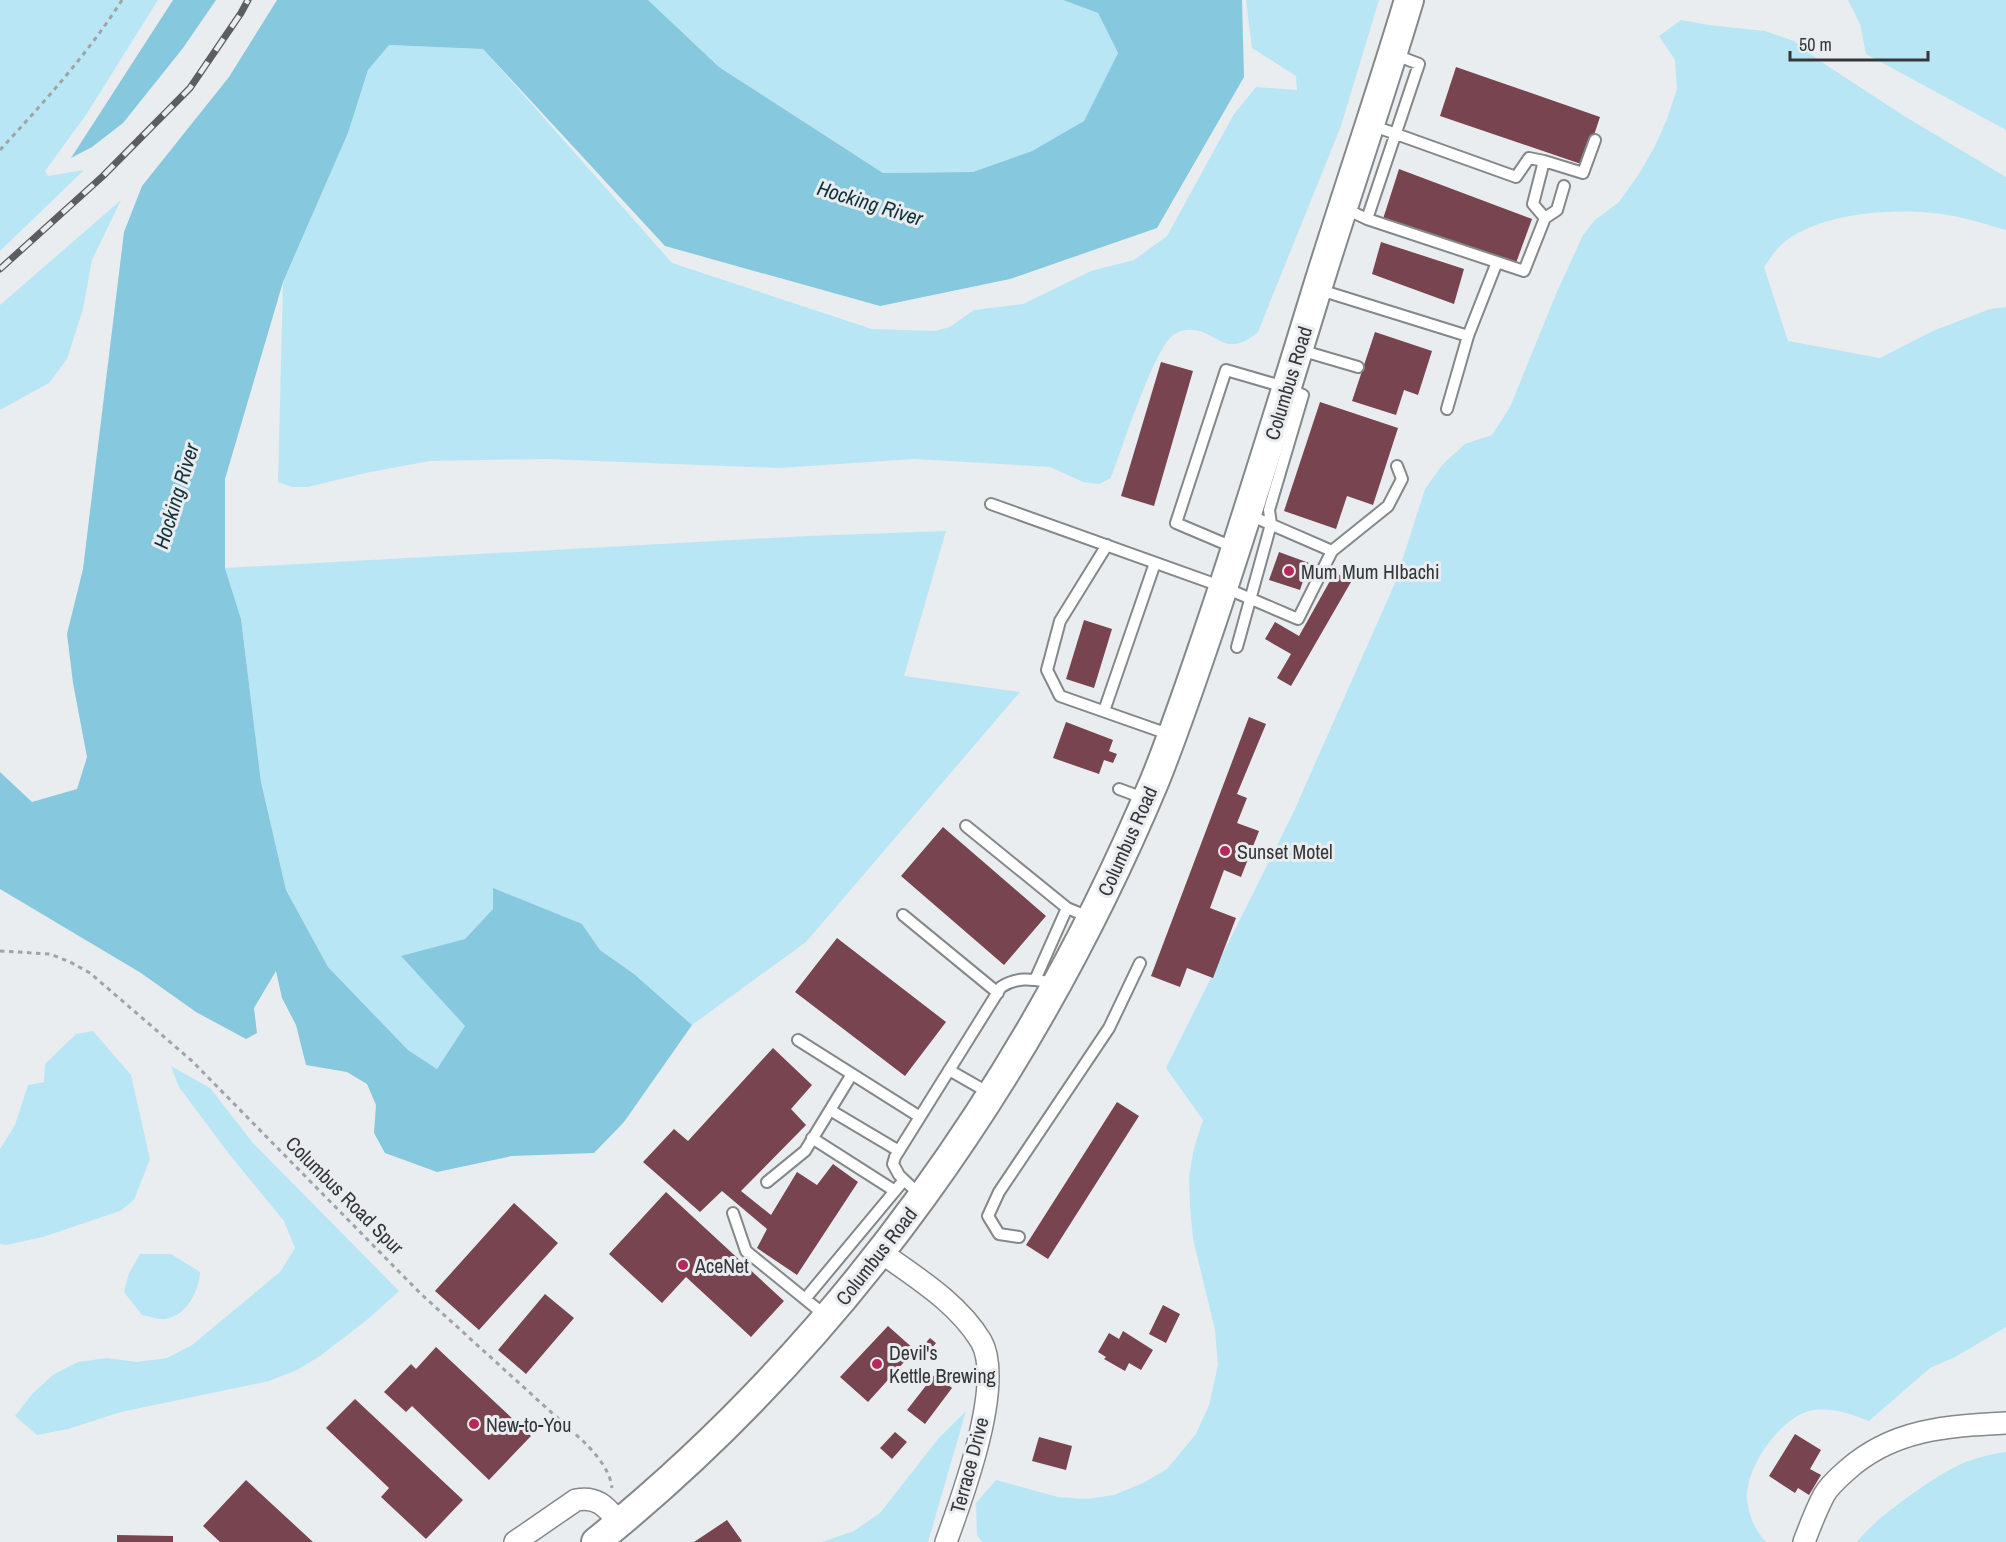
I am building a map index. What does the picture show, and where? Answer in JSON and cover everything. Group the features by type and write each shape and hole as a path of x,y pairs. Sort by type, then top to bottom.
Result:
{"main road":[{"name":"Columbus Road","path":"596,1542 691,1461 756,1397 827,1317 882,1252 913,1189 992,1095 1080,913 1147,799 1172,735 1236,548 1259,519 1288,388 1317,288 1355,213 1383,129 1393,54 1409,0"}],"street":[{"name":"Terrace Drive","path":"882,1252 955,1308 970,1325 982,1344 988,1363 988,1389 979,1438 946,1542"},
{"path":"1804,1542 1825,1493 1861,1457 1884,1444 1914,1433 2006,1423"},
{"path":"515,1542 576,1500 586,1498 601,1503 626,1517"}],"lane":[{"path":"1383,129 1516,177 1529,158 1583,173 1595,141"},
{"path":"1544,161 1533,204 1545,218"},
{"path":"1355,213 1524,271 1545,218 1557,210 1564,186"},
{"path":"1447,408 1468,336 1497,262"},
{"path":"1317,288 1468,336"},
{"path":"1299,350 1358,366"},
{"path":"1236,548 1176,523 1179,512 1226,370 1288,388"},
{"path":"991,504 1223,587 1298,619 1332,551 1389,506 1402,479 1396,466"},
{"path":"1237,647 1250,599 1259,519 1332,551"},
{"path":"1107,546 1060,621 1047,670 1060,696 1172,735"},
{"path":"1104,711 1155,563"},
{"path":"1119,789 1147,799"},
{"path":"966,826 1080,913"},
{"path":"903,915 998,993"},
{"path":"1019,1237 999,1234 988,1216 999,1192 1109,1028 1140,963"},
{"path":"913,1189 896,1171 893,1164 1001,987 1012,980 1025,978 1047,982"},
{"path":"798,1040 920,1117"},
{"path":"949,1070 992,1095"},
{"path":"767,1182 805,1150 852,1074"},
{"path":"830,1110 899,1151"},
{"path":"812,1138 895,1191 913,1189"},
{"path":"805,1299 895,1191"},
{"path":"733,1213 746,1251 827,1317"}],"path":[{"path":"0,150 98,38 122,0"},
{"name":"Columbus Road Spur","path":"0,951 50,954 90,973 192,1061 421,1294 589,1447 605,1469 612,1491 626,1517"}],"shaded area":[{"path":"0,0 158,0 86,115 45,171 48,176 84,170 0,251"},
{"path":"648,0 1063,0 1098,13 1118,53 1084,121 1032,151 973,172 883,173 719,67"},
{"path":"1246,0 1379,0 1341,126 1258,332 1236,344 1228,344 1197,330 1185,330 1173,335 1156,360 1147,380 1111,478 1099,484 1083,482 1050,467 914,459 779,468 546,459 430,461 365,473 308,487 292,487 278,482 283,282 348,133 368,70 388,45 483,49 672,263 872,329 935,331 950,327 974,310 1023,304 1091,271 1134,260 1167,236 1234,114 1256,87 1297,90 1296,76 1252,48"},
{"path":"1848,0 2006,0 2006,130 1866,54 1860,24"},
{"path":"1681,20 1765,31 1794,41 1817,59 1901,114 2006,177 2006,230 1948,215 1907,212 1861,214 1838,218 1797,234 1781,245 1764,267 1788,341 1880,358 1933,331 1990,309 2006,307 2006,1327 1955,1357 1930,1368 1869,1421 1842,1412 1815,1410 1802,1413 1790,1421 1778,1432 1758,1459 1748,1487 1749,1512 1766,1542 982,1542 977,1535 976,1503 996,1480 1058,1497 1086,1499 1114,1495 1143,1483 1167,1469 1196,1434 1209,1405 1218,1365 1215,1330 1193,1239 1190,1206 1189,1177 1194,1148 1203,1120 1166,1068 1294,811 1395,583 1425,489 1443,464 1465,444 1492,435 1510,407 1556,294 1583,235 1595,220 1619,202 1655,146 1677,89 1675,60 1659,36"},
{"path":"121,200 92,260 83,309 67,359 49,383 0,410 0,305"},
{"path":"946,531 904,676 1020,692 806,942 692,1025 634,974 600,950 582,924 493,909 465,939 402,957 465,1026 437,1069 408,1050 328,967 286,890 261,782 241,619 225,568 807,536"},
{"path":"93,1031 131,1075 150,1159 134,1200 120,1211 43,1237 6,1245 0,1244 0,1149 15,1125 28,1085 44,1082 45,1064 76,1034"},
{"path":"171,1066 210,1088 253,1143 399,1291 368,1319 320,1356 297,1370 269,1381 121,1412 68,1429 37,1435 15,1416 32,1394 54,1374 78,1362 107,1358 137,1362 167,1358 192,1345 280,1272 295,1248 284,1221 229,1154 179,1087"},
{"path":"140,1254 171,1254 200,1272 194,1294 180,1313 166,1319 142,1315 124,1292 129,1273"},
{"path":"966,1411 928,1542 822,1542 854,1531 880,1513 938,1439"},
{"path":"2006,1452 2006,1542 1857,1542 1890,1510 1935,1478 1966,1462"}],"water":[{"path":"173,0 216,0 183,48 123,123 92,147 71,158"},
{"name":"Hocking River","path":"277,0 648,0 719,67 883,173 973,172 1032,151 1084,121 1118,53 1098,13 1063,0 1242,0 1244,77 1157,228 1010,279 880,306 665,246 483,49 389,45 368,70 348,133 283,282 225,479 225,568 241,619 261,782 286,890 328,967 408,1050 437,1069 465,1026 401,956 465,939 493,909 493,888 582,924 600,950 634,974 692,1025 624,1122 594,1153 512,1156 437,1172 385,1153 374,1133 376,1105 367,1084 347,1072 306,1065 296,1025 282,998 276,971 254,1008 257,1033 246,1039 196,1012 141,973 0,889 0,772 32,802 77,789 87,757 73,683 67,634 83,569 124,232 142,186 229,77"}],"building":[{"path":"1456,67 1600,117 1584,165 1440,116"},
{"path":"1399,169 1532,219 1516,263 1383,219"},
{"path":"1381,242 1464,269 1454,304 1372,274"},
{"path":"1375,332 1432,351 1418,395 1404,390 1396,415 1352,401"},
{"path":"1161,362 1193,371 1154,506 1121,496"},
{"path":"1320,402 1398,428 1373,505 1347,496 1336,529 1284,511"},
{"name":"Mum Mum HIbachi","path":"1279,552 1309,563 1300,590 1269,580"},
{"path":"1335,572 1351,582 1291,686 1277,678 1291,654 1265,639 1275,622 1299,636"},
{"path":"1084,620 1112,629 1094,688 1066,679"},
{"name":"Sunset Motel","path":"1249,717 1266,724 1237,794 1247,798 1237,823 1259,831 1241,877 1224,870 1210,908 1236,918 1213,978 1187,968 1180,987 1151,976"},
{"path":"1066,722 1113,740 1109,751 1117,754 1113,763 1104,760 1099,774 1053,758"},
{"path":"943,827 1046,916 1004,965 901,876"},
{"path":"837,938 946,1022 905,1076 795,992"},
{"path":"773,1048 812,1085 791,1109 806,1125 741,1191 771,1215 797,1172 817,1185 833,1164 858,1182 797,1275 757,1248 767,1229 722,1191 700,1212 643,1162 674,1129 688,1141"},
{"path":"1117,1102 1139,1116 1048,1259 1026,1245"},
{"name":"AceNet","path":"666,1192 784,1301 751,1337 686,1277 662,1303 609,1254"},
{"path":"514,1203 558,1243 479,1330 435,1291"},
{"path":"545,1294 574,1318 526,1374 498,1350"},
{"path":"1163,1305 1180,1314 1166,1343 1149,1334"},
{"name":"Devil's Kettle Brewing","path":"888,1326 915,1350 868,1402 840,1377"},
{"path":"1123,1331 1153,1350 1141,1370 1129,1363 1125,1371 1104,1359 1106,1357 1098,1352 1109,1333 1119,1339"},
{"path":"930,1338 936,1343 927,1354 921,1348"},
{"name":"New-to-You","path":"436,1347 531,1436 489,1480 412,1406 406,1412 384,1392 411,1364 416,1369"},
{"path":"935,1374 952,1388 925,1424 907,1410"},
{"path":"355,1399 463,1500 426,1539 381,1497 389,1488 326,1428"},
{"path":"895,1432 907,1442 892,1459 880,1448"},
{"path":"1795,1434 1821,1450 1810,1469 1821,1475 1809,1495 1798,1488 1795,1493 1769,1476"},
{"path":"1039,1437 1072,1446 1066,1470 1032,1461"},
{"path":"246,1480 313,1542 220,1542 203,1526"},
{"path":"727,1520 742,1541 694,1542"},
{"path":"117,1535 173,1536 173,1542 117,1542"}],"railway":[{"path":"0,269 103,176 190,88 248,0"}],"place":[{"name":"Mum Mum HIbachi","path":"1289,571"},
{"name":"Sunset Motel","path":"1225,851"},
{"name":"AceNet","path":"683,1265"},
{"name":"Devil's Kettle Brewing","path":"877,1364"},
{"name":"New-to-You","path":"474,1424"}]}
